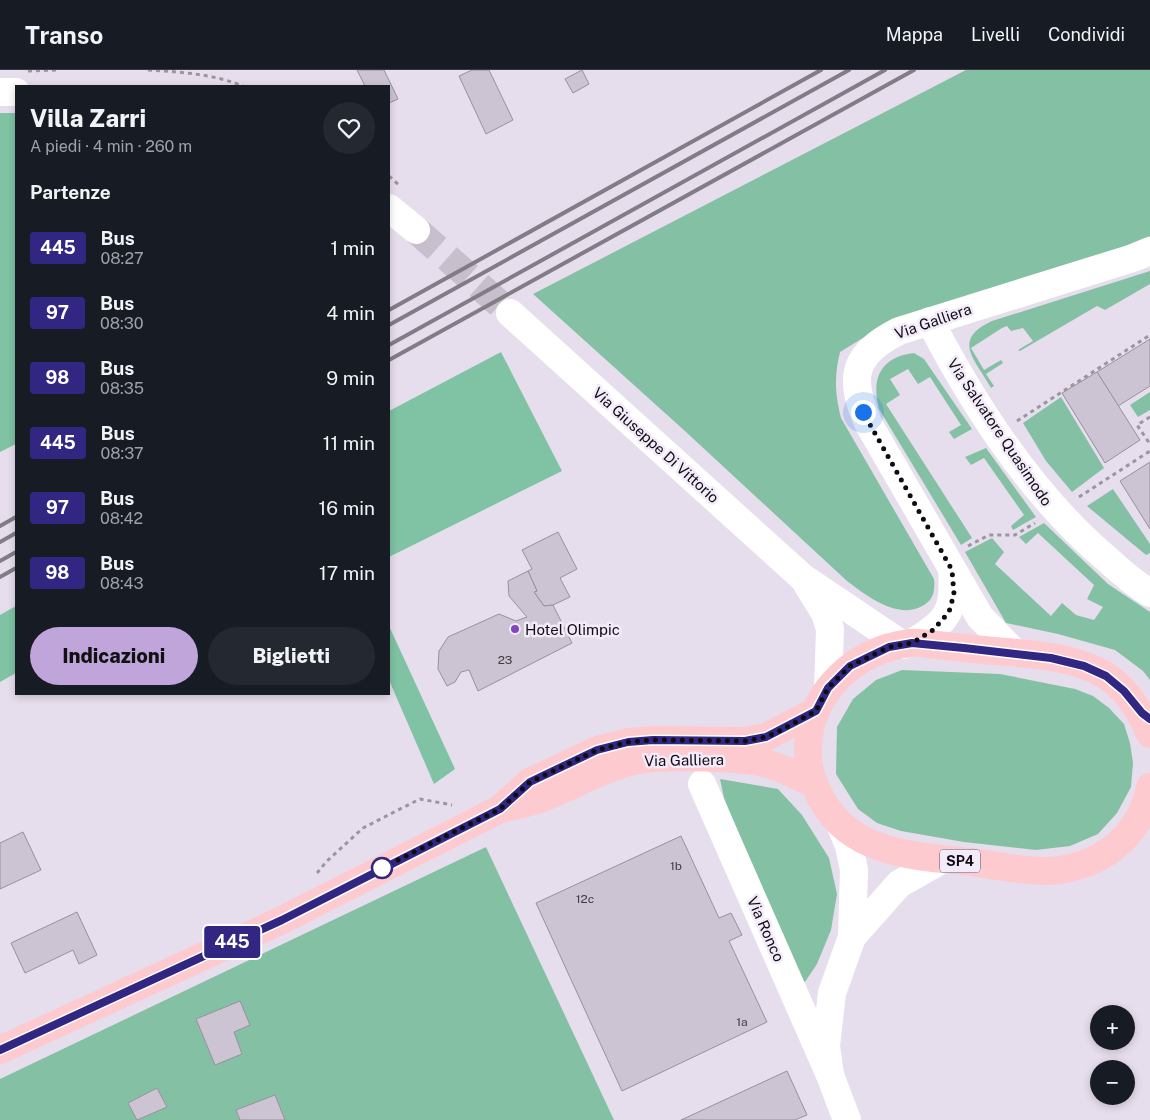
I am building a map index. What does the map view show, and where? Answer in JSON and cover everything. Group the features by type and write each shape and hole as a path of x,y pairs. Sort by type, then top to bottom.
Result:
{"main road":[{"name":"SP4","path":"1147,722 1124,691 1106,676 1084,666 1015,653 908,644 882,650 850,666 822,699 810,730 808,748 812,782 827,809 840,824 856,837 870,844 897,852 1049,871 1070,868 1090,862 1111,851 1129,836 1150,814"},
{"name":"Via Galliera","path":"500,809 530,782 597,750 628,742 653,740 745,741 766,737 822,699"},
{"name":"Via Galliera","path":"0,1050 282,920 500,809 538,800 605,770 633,761 658,758 724,759 760,762 784,769 812,782"},
{"name":"SP4","path":"1129,836 1141,814 1150,787"}],"street":[{"path":"0,92 15,92"},
{"path":"390,209 416,230"},
{"name":"Via Galliera","path":"1015,653 980,617 868,423 858,401 857,369 868,352 891,335 930,321 1133,258 1150,250"},
{"name":"Via Giuseppe Di Vittorio","path":"510,313 802,577 908,644"},
{"name":"Via Salvatore Quasimodo","path":"930,321 956,370 1016,460 1055,511 1092,548 1150,593"},
{"name":"Via Galliera","path":"908,644 933,630 949,612 954,594 952,570"},
{"name":"Via Giuseppe Di Vittorio","path":"802,577 825,613 830,629 822,699"},
{"name":"Via Ronco","path":"702,784 830,1075 847,1120"},
{"name":"Via Ronco","path":"830,1075 826,1046 832,993 852,937 854,870 849,846 840,824"},
{"name":"Via Ronco","path":"852,937 898,884 942,859"}],"path":[{"path":"148,70 190,73 240,85"},
{"path":"1013,424 1150,335"},
{"path":"1150,417 1137,425 1150,444"},
{"path":"1076,499 1150,451"},
{"path":"967,547 989,535 1014,536 1042,519"},
{"path":"316,874 327,861 363,828 398,810"}],"green space":[{"path":"966,70 1150,70 1150,236 1109,253 879,328 840,352 836,385 841,418 934,579 934,590 930,600 914,609 904,610 884,605 847,581 533,294"},
{"path":"0,113 15,113 15,444 0,452"},
{"path":"1150,271 1150,284 1105,310 1097,306 1020,351 1018,350 1033,341 1023,328 1011,331 1007,326 971,348 984,370 1001,360 1003,363 986,374 994,386 991,388 973,359 969,343 972,335 992,321"},
{"path":"501,352 562,471 390,557 390,410"},
{"path":"914,353 924,359 972,429 954,439 949,432 961,425 930,377 918,384 908,369 890,379 900,395 886,404 972,538 961,545 879,409 876,388 881,371 893,359"},
{"path":"1150,392 1150,410 1138,417 1130,405"},
{"path":"1061,397 1104,468 1072,492 1046,461 1023,423"},
{"path":"986,448 1036,517 1013,530 1011,526 1024,515 984,458 971,465 965,457"},
{"path":"1113,489 1150,544 1150,553 1146,555 1087,506"},
{"path":"1044,523 1108,584 1150,612 1150,680 1143,671 1115,650 1058,634 1006,623 965,552 992,538 1004,552 995,564 1051,616 1062,603 1076,615 1094,620 1103,607 1087,599 1094,585 1038,533 1026,544 1019,537"},
{"path":"15,607 15,674 0,682 0,615"},
{"path":"390,628 455,769 434,784 390,682"},
{"path":"902,670 1000,674 1075,689 1093,696 1109,708 1124,724 1130,743 1133,763 1131,787 1117,813 1098,834 1070,846 1036,850 964,842 901,831 877,823 858,809 836,774 837,727 853,699 876,680"},
{"path":"720,779 778,789 802,815 829,858 837,894 831,930 817,964 805,982 795,971 724,798"},
{"path":"486,847 614,1120 0,1120 0,1079"}],"building":[{"path":"357,70 384,70 398,99 390,103 390,85 364,85"},
{"path":"472,70 489,70 513,120 486,134 459,76"},
{"path":"582,70 589,84 573,93 565,79"},
{"path":"1150,339 1150,386 1118,406 1097,372"},
{"path":"1097,372 1140,440 1105,463 1062,393"},
{"path":"1150,462 1150,529 1120,481"},
{"path":"558,532 577,569 560,578 570,597 553,605 544,606 534,592 537,591 528,571 532,569 522,550"},
{"name":"Hotel Olimpic","path":"528,571 537,591 534,592 544,606 553,605 572,643 478,691 469,670 461,672 455,682 447,686 438,669 439,651 448,637 499,614 516,621 527,617 509,596 508,581"},
{"path":"23,832 41,870 0,889 0,843"},
{"path":"681,836 719,918 731,913 742,935 729,941 767,1022 622,1091 536,903"},
{"path":"77,912 97,955 79,964 73,950 25,973 11,943"},
{"path":"240,1001 250,1025 234,1032 242,1054 215,1065 196,1019"},
{"path":"787,1071 807,1115 795,1120 681,1120"},
{"path":"157,1088 167,1107 137,1120 128,1103"},
{"path":"275,1095 285,1120 240,1120 236,1110"}],"tunnel":[{"path":"416,230 510,313"}],"railway":[{"path":"390,309 821,70"},
{"path":"390,324 849,70"},
{"path":"390,344 885,70"},
{"path":"390,359 914,70"},
{"path":"0,526 15,518"},
{"path":"0,542 15,534"},
{"path":"0,561 15,553"},
{"path":"0,577 15,569"}],"bus line":[{"name":"445","path":"0,1050 282,920 500,809 530,782 597,750 628,742 653,740 745,741 766,737 816,711 828,688 850,666 889,647 912,643 964,648 1051,658 1084,666 1106,676 1124,691 1142,713 1150,719"}],"place":[{"name":"Hotel Olimpic","path":"515,629"}],"route":[{"path":"382,868 500,809 530,782 597,750 628,742 653,740 745,741 766,737 816,711 828,688 850,666 889,647 912,643 933,630 949,612 954,594 952,570 863,412"}]}
